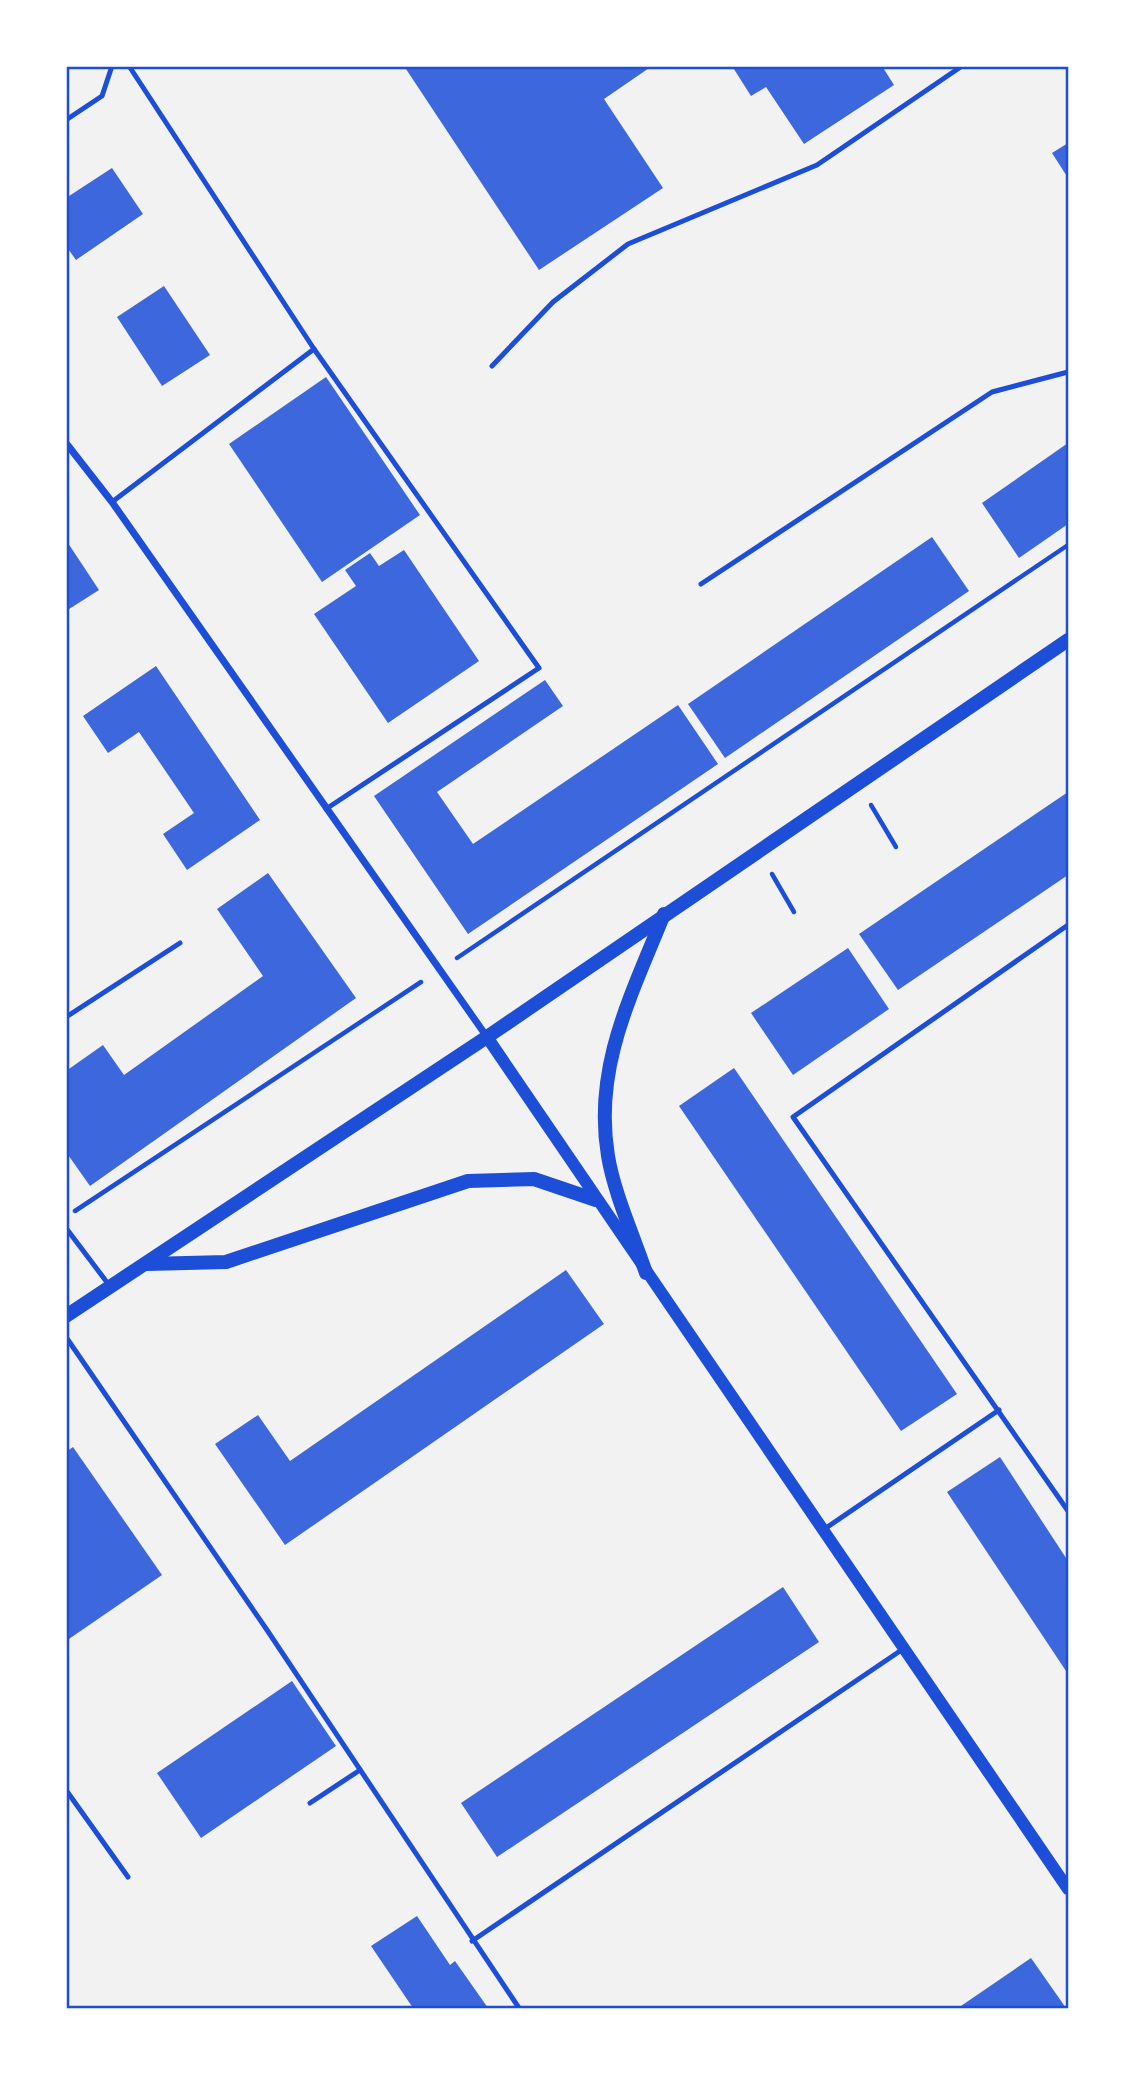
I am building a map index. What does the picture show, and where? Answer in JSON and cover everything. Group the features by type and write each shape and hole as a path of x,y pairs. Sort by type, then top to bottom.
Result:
{"main road":[{"path":"66,1316 486,1037 1069,640"},
{"path":"646,1273 608,1157 603,1098 615,1036 665,913"},
{"path":"145,1264 226,1262 468,1181 534,1179 596,1200"}],"street":[{"path":"66,443 112,502 486,1037 1069,1889"}],"lane":[{"path":"66,120 102,96 112,66"},
{"path":"129,66 314,349 539,668 326,809"},
{"path":"492,366 553,302 628,244 817,165 962,66"},
{"path":"112,502 314,349"},
{"path":"701,584 992,392 1069,372"},
{"path":"1069,925 793,1117 1069,1511"},
{"path":"66,1017 180,943"},
{"path":"66,1228 111,1287"},
{"path":"66,1337 519,2008"},
{"path":"823,1530 999,1410"},
{"path":"472,1941 903,1649"},
{"path":"310,1803 360,1770"},
{"path":"66,1790 128,1877"}],"path":[{"path":"66,1216 439,970 1069,545"},
{"path":"857,783 896,847"},
{"path":"758,850 794,912"}],"building":[{"path":"404,66 652,66 604,99 663,188 539,270"},
{"path":"732,66 882,66 894,85 804,144 766,87 751,96"},
{"path":"1068,143 1068,178 1052,153"},
{"path":"112,168 143,214 76,260 66,246 66,198"},
{"path":"164,286 210,355 162,386 117,317"},
{"path":"326,377 420,515 322,582 229,444"},
{"path":"1068,443 1068,524 1019,558 982,503"},
{"path":"932,537 969,591 725,758 688,704"},
{"path":"66,540 99,590 66,611"},
{"path":"404,550 479,661 388,723 314,614 356,586 345,570 370,553 379,566"},
{"path":"156,666 260,820 187,870 163,834 194,813 139,732 108,753 83,716"},
{"path":"545,680 563,706 437,792 473,844 678,705 718,764 468,934 374,796"},
{"path":"1068,792 1068,875 898,990 859,934"},
{"path":"268,873 356,998 90,1186 66,1152 66,1071 103,1045 124,1075 263,976 217,909"},
{"path":"848,948 889,1009 793,1075 751,1013"},
{"path":"734,1068 957,1394 901,1431 679,1106"},
{"path":"566,1270 604,1324 285,1545 215,1444 258,1415 290,1461"},
{"path":"73,1447 162,1575 66,1641 66,1452"},
{"path":"1000,1457 1068,1561 1068,1674 947,1492"},
{"path":"783,1587 819,1642 497,1857 461,1803"},
{"path":"292,1681 336,1746 201,1838 157,1773"},
{"path":"417,1916 450,1965 455,1961 488,2008 413,2008 371,1946"},
{"path":"1031,1958 1066,2008 958,2008"}]}
